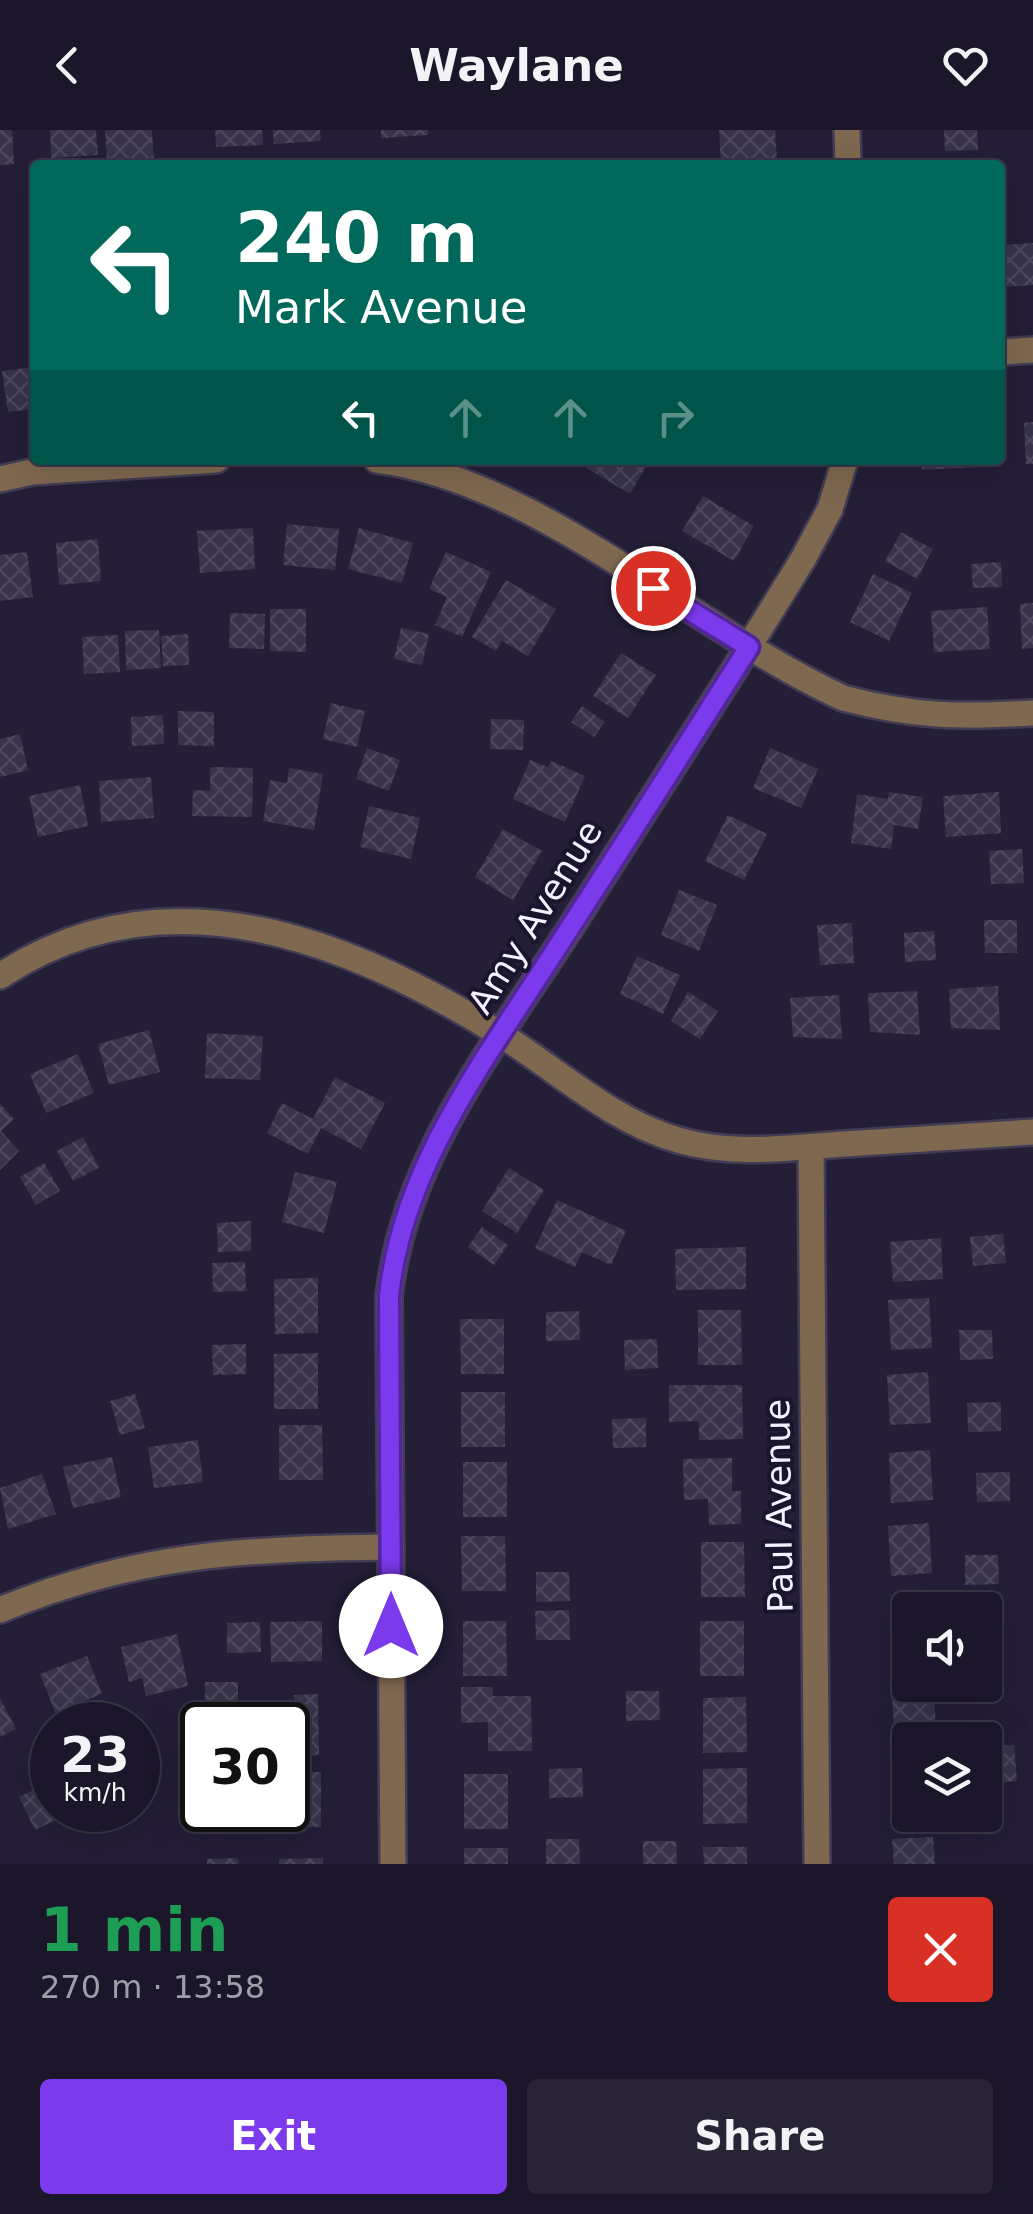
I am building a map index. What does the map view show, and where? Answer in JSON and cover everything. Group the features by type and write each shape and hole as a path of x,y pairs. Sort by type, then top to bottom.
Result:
{"street":[{"path":"847,130 848,160"},
{"path":"1005,352 1033,350"},
{"path":"0,478 32,472 139,465"},
{"path":"407,465 495,494 749,647 842,698 944,718 1033,713"},
{"name":"Amy Avenue","path":"393,1864 389,1296 394,1250 425,1161 749,647 830,508 843,465"},
{"path":"0,976 55,948 105,931 154,923 227,923 271,929 363,961 502,1035 609,1109 678,1140 728,1150 1033,1132"},
{"name":"Paul Avenue","path":"811,1146 818,1864"},
{"path":"0,1610 57,1588 180,1558 236,1550 391,1547"}],"building":[{"path":"0,130 12,130 14,164 0,165"},
{"path":"50,130 96,130 98,155 51,158"},
{"path":"105,130 152,130 154,160 107,160"},
{"path":"215,130 262,130 263,145 216,147"},
{"path":"273,130 320,130 321,141 274,144"},
{"path":"381,130 428,130 428,135 381,138"},
{"path":"719,130 775,130 777,160 721,160"},
{"path":"944,130 977,130 978,150 945,151"},
{"path":"1033,243 1033,285 1005,287 1005,245"},
{"path":"30,368 30,410 8,412 2,371"},
{"path":"1033,422 1033,464 1026,464 1024,423"},
{"path":"588,465 647,465 630,494 586,468"},
{"path":"922,465 978,467 922,470"},
{"path":"703,496 754,526 734,561 682,531"},
{"path":"287,524 339,529 335,570 283,565"},
{"path":"253,528 255,569 200,573 197,531"},
{"path":"359,528 413,543 402,583 348,569"},
{"path":"901,532 933,549 917,579 885,561"},
{"path":"98,539 101,581 59,585 56,543"},
{"path":"27,552 33,597 0,601 0,555"},
{"path":"446,552 491,572 462,637 435,625 447,597 429,589"},
{"path":"1001,562 1002,587 973,588 971,564"},
{"path":"873,574 912,593 889,641 850,622"},
{"path":"506,580 556,609 528,656 502,641 496,651 472,637"},
{"path":"1033,603 1033,648 1022,649 1020,604"},
{"path":"987,607 990,649 934,652 931,611"},
{"path":"270,609 306,609 306,652 270,651"},
{"path":"230,613 265,614 264,649 229,648"},
{"path":"401,628 429,634 422,665 394,659"},
{"path":"159,630 161,668 126,670 125,631"},
{"path":"188,634 189,665 163,666 161,636"},
{"path":"118,635 120,672 84,674 82,637"},
{"path":"621,653 656,675 628,718 593,696"},
{"path":"331,703 365,711 357,747 323,739"},
{"path":"582,706 605,722 594,737 571,722"},
{"path":"178,711 214,712 214,746 178,745"},
{"path":"163,715 164,744 132,746 131,717"},
{"path":"491,719 524,720 523,750 490,749"},
{"path":"20,734 28,770 0,777 0,739"},
{"path":"367,748 400,760 389,791 356,779"},
{"path":"770,748 818,769 801,808 753,788"},
{"path":"530,760 548,767 551,761 585,776 565,822 513,799"},
{"path":"210,767 253,768 252,817 192,816 193,790 210,791"},
{"path":"289,768 323,774 314,830 263,821 270,780 287,783"},
{"path":"151,777 154,818 101,822 99,781"},
{"path":"80,785 88,826 38,837 29,796"},
{"path":"889,792 923,797 918,829 894,825 891,849 851,843 857,794 888,799"},
{"path":"999,792 1001,833 946,837 943,796"},
{"path":"369,806 420,818 411,859 360,847"},
{"path":"728,815 767,834 744,880 705,861"},
{"path":"503,829 542,851 513,900 475,877"},
{"path":"1022,849 1024,883 991,884 989,851"},
{"path":"679,890 717,905 699,951 661,935"},
{"path":"984,920 1017,920 1017,953 985,953"},
{"path":"852,923 854,963 820,965 817,925"},
{"path":"934,931 936,960 905,962 904,933"},
{"path":"637,956 680,975 663,1014 620,994"},
{"path":"998,986 1000,1030 951,1028 949,989"},
{"path":"917,991 920,1035 870,1032 868,993"},
{"path":"688,992 718,1011 700,1039 671,1021"},
{"path":"839,995 842,1039 793,1037 790,998"},
{"path":"149,1030 160,1072 109,1085 98,1044"},
{"path":"207,1033 263,1036 260,1080 205,1078"},
{"path":"78,1054 94,1093 46,1113 30,1074"},
{"path":"335,1077 385,1103 361,1149 321,1128 308,1154 267,1133 282,1103 313,1119"},
{"path":"0,1104 14,1119 1,1131 19,1151 0,1170"},
{"path":"83,1137 99,1168 73,1181 57,1151"},
{"path":"44,1163 60,1191 36,1205 20,1177"},
{"path":"509,1168 544,1190 517,1233 482,1211"},
{"path":"295,1172 337,1182 324,1233 282,1222"},
{"path":"557,1200 626,1231 611,1265 582,1252 575,1267 535,1248"},
{"path":"251,1221 251,1251 218,1252 217,1223"},
{"path":"482,1227 508,1245 494,1265 468,1247"},
{"path":"1003,1234 1006,1263 973,1266 970,1237"},
{"path":"941,1238 943,1279 893,1282 890,1242"},
{"path":"746,1247 746,1289 676,1290 675,1249"},
{"path":"245,1262 246,1291 213,1292 212,1263"},
{"path":"318,1278 318,1333 275,1334 274,1279"},
{"path":"929,1298 932,1348 891,1350 888,1300"},
{"path":"698,1310 741,1310 742,1365 698,1365"},
{"path":"579,1311 580,1340 546,1341 546,1312"},
{"path":"460,1319 504,1319 504,1374 461,1374"},
{"path":"959,1330 992,1330 993,1359 960,1360"},
{"path":"657,1339 658,1368 625,1370 624,1340"},
{"path":"246,1344 246,1374 213,1375 212,1345"},
{"path":"318,1353 318,1409 274,1409 274,1354"},
{"path":"928,1372 931,1423 890,1425 887,1375"},
{"path":"669,1385 742,1385 743,1439 699,1440 699,1421 669,1422"},
{"path":"461,1392 505,1392 505,1447 461,1447"},
{"path":"135,1394 145,1428 120,1435 110,1401"},
{"path":"1001,1402 1001,1431 968,1432 967,1403"},
{"path":"646,1418 646,1447 613,1448 612,1419"},
{"path":"279,1425 322,1425 323,1480 279,1480"},
{"path":"198,1440 203,1482 154,1488 148,1447"},
{"path":"930,1450 933,1500 891,1503 889,1453"},
{"path":"112,1457 121,1497 73,1508 63,1467"},
{"path":"732,1458 732,1491 741,1491 741,1524 709,1525 708,1499 684,1500 683,1459"},
{"path":"463,1462 507,1462 507,1517 463,1517"},
{"path":"1010,1472 1010,1501 977,1502 976,1473"},
{"path":"42,1474 56,1514 8,1529 0,1488"},
{"path":"929,1523 932,1573 891,1576 888,1526"},
{"path":"461,1536 505,1536 506,1591 462,1591"},
{"path":"701,1542 744,1542 745,1597 701,1597"},
{"path":"965,1555 998,1555 999,1584 965,1585"},
{"path":"536,1572 569,1572 570,1601 536,1602"},
{"path":"569,1610 570,1640 536,1640 535,1611"},
{"path":"322,1621 322,1661 271,1662 270,1622"},
{"path":"463,1621 506,1621 507,1676 463,1676"},
{"path":"700,1621 744,1621 744,1676 700,1676"},
{"path":"260,1622 261,1652 227,1653 227,1623"},
{"path":"177,1634 188,1686 146,1696 142,1678 129,1682 121,1647"},
{"path":"87,1656 102,1694 81,1702 51,1702 40,1674"},
{"path":"205,1682 238,1682 238,1702 205,1702"},
{"path":"461,1687 493,1687 493,1696 531,1696 532,1751 488,1751 488,1722 461,1723"},
{"path":"626,1691 659,1691 660,1720 626,1721"},
{"path":"318,1694 319,1755 310,1755 310,1702 294,1702 294,1695"},
{"path":"746,1697 747,1752 703,1753 703,1698"},
{"path":"0,1698 16,1729 0,1737"},
{"path":"892,1702 934,1702 936,1722 894,1722"},
{"path":"1014,1745 1017,1781 1002,1782 1002,1746"},
{"path":"582,1768 583,1797 549,1798 549,1769"},
{"path":"747,1768 747,1823 703,1824 703,1769"},
{"path":"310,1772 321,1772 321,1827 310,1827"},
{"path":"464,1774 508,1774 508,1829 464,1829"},
{"path":"30,1792 30,1820 19,1797"},
{"path":"933,1837 935,1864 894,1864 892,1839"},
{"path":"546,1839 579,1839 580,1864 546,1864"},
{"path":"643,1841 676,1841 677,1864 643,1864"},
{"path":"703,1847 747,1847 747,1864 704,1864"},
{"path":"464,1848 508,1848 508,1864 464,1864"},
{"path":"238,1858 239,1864 207,1864 207,1859"},
{"path":"323,1858 323,1864 279,1864 279,1859"}],"route":[{"path":"391,1626 389,1296 394,1250 406,1209 425,1161 749,647 653,588"}]}
